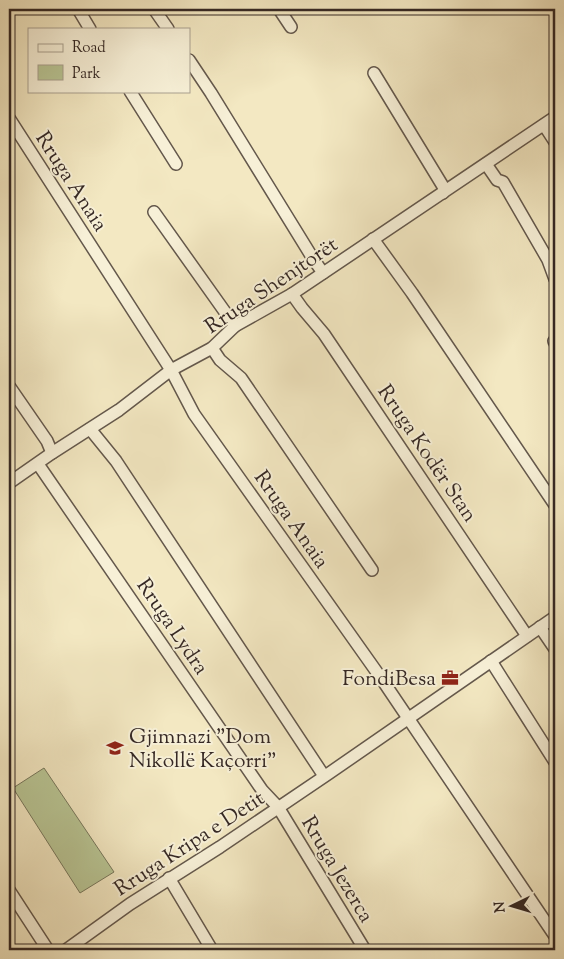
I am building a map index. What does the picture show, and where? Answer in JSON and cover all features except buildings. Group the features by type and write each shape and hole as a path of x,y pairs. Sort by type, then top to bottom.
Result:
{"street":[{"path":"78,9 89,28"},
{"path":"154,9 167,28"},
{"path":"279,9 290,27"},
{"path":"190,62 323,273"},
{"path":"374,73 444,188 443,193"},
{"path":"131,92 176,164"},
{"name":"Rruga Anaia","path":"9,118 171,370 194,414 381,678 555,936"},
{"name":"Rruga Shenjtorët","path":"9,484 52,453 119,410 171,370 212,348 235,326 292,294 555,118"},
{"path":"544,125 555,142"},
{"path":"486,164 497,180 502,182 548,260 555,279"},
{"path":"154,212 235,326"},
{"path":"373,239 412,293 555,505"},
{"name":"Rruga Kodër Stan","path":"292,294 324,334 528,636"},
{"path":"212,348 220,360 241,378 372,570"},
{"path":"9,386 52,453"},
{"path":"90,429 116,462 324,776"},
{"name":"Rruga Lydra","path":"38,464 262,790 278,807"},
{"name":"Rruga Kripa e Detit","path":"66,950 130,904 324,776 555,616"},
{"path":"540,627 555,650"},
{"path":"491,661 555,762"},
{"name":"Rruga Jezerca","path":"278,807 365,950"},
{"path":"169,878 212,950"},
{"path":"9,890 48,950"}],"green space":[{"path":"44,768 114,872 80,893 13,788"}],"place":[{"name":"FondiBesa","path":"450,678"},
{"name":"Gjimnazi \"Dom Nikollë Kaçorri\"","path":"115,748"}]}
